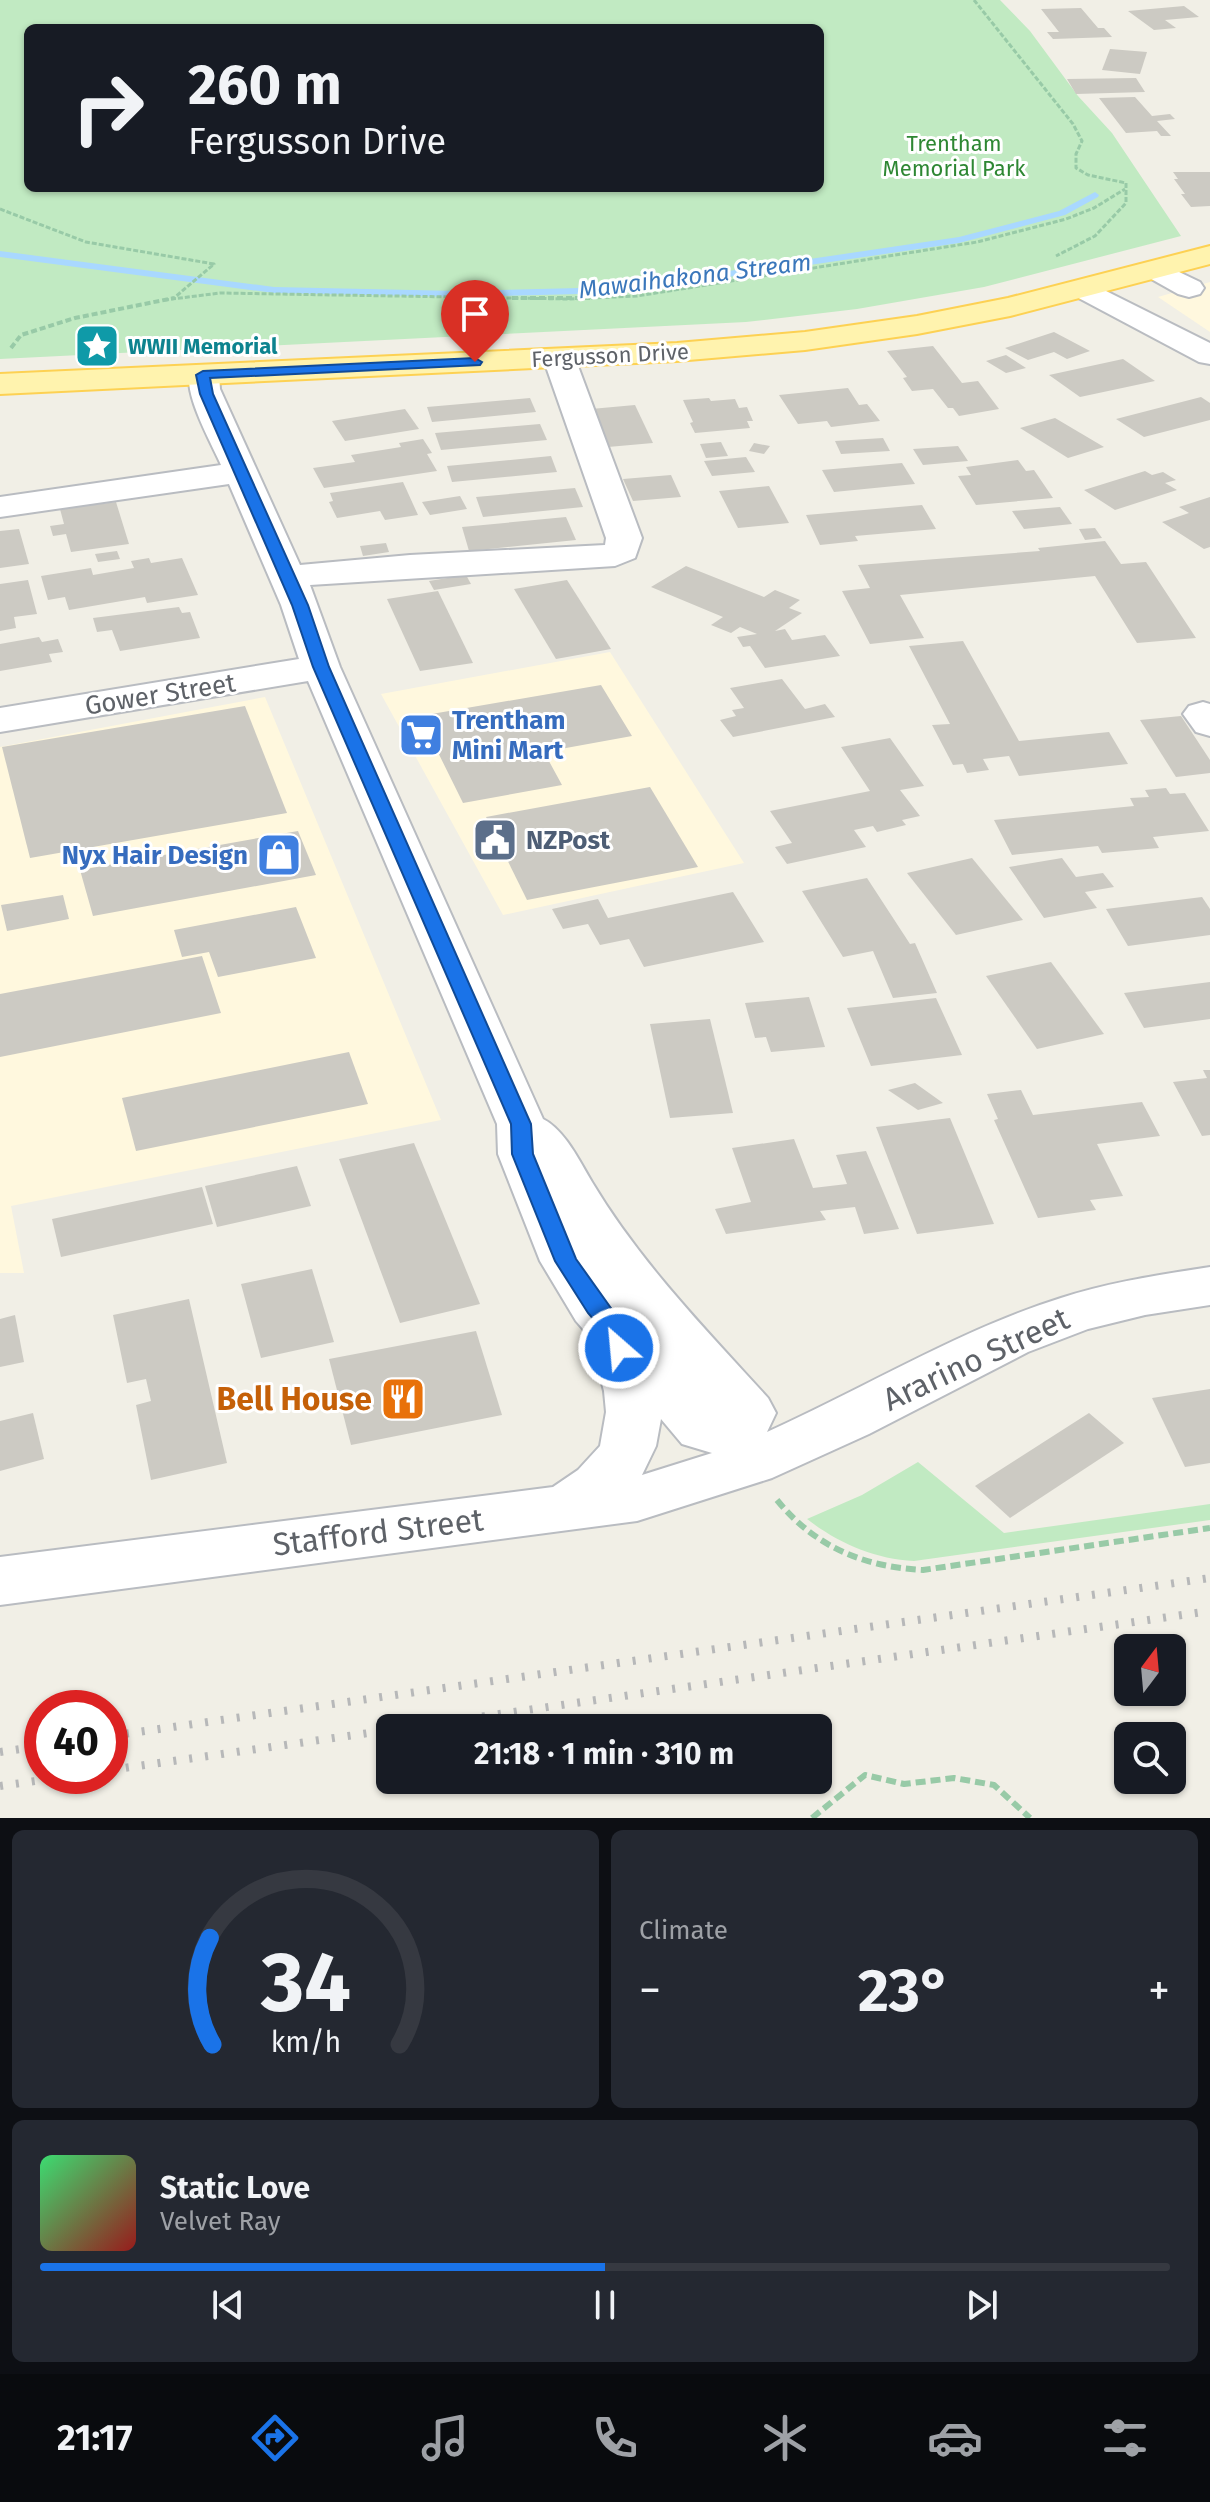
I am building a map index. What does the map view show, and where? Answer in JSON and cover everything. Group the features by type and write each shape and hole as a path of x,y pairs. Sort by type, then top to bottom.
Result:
{"main road":[{"name":"Fergusson Drive","path":"1,384 559,358 805,341 917,325 1084,289 1210,255"}],"street":[{"path":"1156,270 1189,288"},
{"path":"1084,289 1210,355"},
{"path":"288,577 340,570 556,560 615,555 622,550 624,538 559,358"},
{"path":"203,375 204,389 288,577 321,667 521,1124 523,1154 566,1261 595,1307 702,1429 744,1451 748,1413 647,1298 594,1227 549,1151 521,1124"},
{"path":"0,507 241,472"},
{"name":"Gower Street","path":"0,720 321,667"},
{"name":"Ararino Street","path":"744,1451 849,1419 1009,1338 1077,1312 1145,1296 1210,1286"},
{"path":"564,1509 617,1468 630,1446 635,1415 617,1332"},
{"name":"Stafford Street","path":"0,1581 637,1499 744,1451"}],"path":[{"path":"974,0 1073,124 1082,141 1076,154 1076,168 1088,175 1126,183 1126,203 1095,236 1051,262 1054,270 1084,289"},
{"path":"1,384 9,351 21,335 75,318 174,298 220,293 554,299 637,296 977,242 1066,219 1094,208 1125,189"},
{"path":"0,209 86,242 214,264 174,298"},
{"path":"788,1517 851,1557 900,1570 923,1570 1210,1528"},
{"path":"812,1818 865,1775 904,1784 954,1778 994,1785 1030,1818"}],"shaded area":[{"path":"1210,282 1210,332 1158,297"},
{"path":"610,652 744,863 503,915 381,694"},
{"path":"265,697 441,1120 11,1206 24,1273 0,1273 0,747"}],"green space":[{"name":"Trentham Memorial Park","path":"0,0 1000,0 1030,31 1078,96 1112,133 1181,236 984,287 857,309 746,322 0,359"},
{"path":"918,1462 1004,1533 1210,1504 1210,1520 914,1561 885,1557 857,1548 807,1519 862,1495"}],"building":[{"path":"1184,6 1199,17 1165,20 1176,28 1154,30 1128,11"},
{"path":"1081,8 1098,28 1104,28 1112,37 1053,39 1047,32 1059,32 1041,9"},
{"path":"1110,49 1147,52 1140,74 1102,70"},
{"path":"1136,78 1145,92 1076,94 1067,79"},
{"path":"1135,97 1152,116 1170,114 1175,119 1157,121 1171,136 1161,136 1157,131 1126,133 1099,98"},
{"path":"1173,172 1210,172 1210,206 1191,207 1181,194 1185,194 1174,179 1178,179"},
{"path":"1054,332 1090,351 1067,359 1054,352 1028,360 1005,348"},
{"path":"933,346 962,383 978,381 999,409 959,416 933,389 912,391 903,378 907,377 887,351"},
{"path":"1006,355 1026,368 1006,373 986,361"},
{"path":"1123,359 1155,381 1080,397 1049,375"},
{"path":"848,388 859,405 867,404 880,421 831,427 827,421 798,424 779,395"},
{"path":"1201,397 1210,403 1210,420 1144,437 1116,419"},
{"path":"530,398 536,412 432,422 427,407"},
{"path":"709,398 711,401 735,399 739,408 747,407 753,421 747,421 750,428 695,433 683,400"},
{"path":"635,405 653,443 608,447 591,409"},
{"path":"405,409 419,429 345,441 332,421"},
{"path":"1055,418 1104,447 1068,458 1020,428"},
{"path":"540,424 547,440 441,450 435,433"},
{"path":"883,438 890,451 841,454 835,441"},
{"path":"423,439 432,453 427,454 437,471 324,488 313,468 355,462 351,455 401,447 399,443"},
{"path":"721,442 728,456 706,458 700,444"},
{"path":"754,443 770,446 764,454 749,451"},
{"path":"958,446 968,461 923,465 913,449"},
{"path":"551,456 557,472 452,482 447,466"},
{"path":"746,457 755,472 712,476 704,461"},
{"path":"1018,460 1026,471 1034,470 1053,498 976,505 958,476 971,475 966,467"},
{"path":"902,463 915,484 834,492 822,470"},
{"path":"1145,471 1152,475 1163,472 1176,480 1165,483 1177,490 1115,510 1084,490"},
{"path":"671,475 681,497 633,501 623,479"},
{"path":"403,482 418,515 385,520 380,511 337,518 329,502 333,501 330,493"},
{"path":"769,486 789,523 738,528 719,491"},
{"path":"575,488 583,507 483,517 476,497"},
{"path":"460,496 467,509 430,515 422,502"},
{"path":"1210,497 1210,547 1204,549 1162,522 1189,513 1179,507"},
{"path":"116,502 129,544 71,552 66,534 53,536 50,526 64,524 60,509"},
{"path":"922,505 936,529 855,536 858,541 820,545 806,515"},
{"path":"1060,507 1072,524 1024,529 1012,511"},
{"path":"566,517 576,540 469,551 462,527"},
{"path":"1095,528 1102,538 1085,540 1079,529"},
{"path":"19,529 29,564 0,568 0,531"},
{"path":"1105,541 1121,564 1146,562 1196,638 1137,643 1095,576 900,595 924,638 870,644 842,591 870,588 858,565 1040,551 1038,548"},
{"path":"386,543 389,552 363,556 360,546"},
{"path":"117,551 120,559 98,562 95,554"},
{"path":"149,558 151,563 182,558 198,595 147,603 145,597 69,610 65,597 48,600 41,576 91,568 93,575 134,568 131,561"},
{"path":"686,566 764,597 775,590 800,600 789,608 802,613 775,631 785,629 792,640 825,635 840,656 765,668 750,646 743,647 737,637 757,634 740,627 731,633 711,625 723,617 651,587"},
{"path":"466,575 471,584 434,590 429,581"},
{"path":"28,580 37,614 14,617 16,628 0,631 0,584"},
{"path":"567,580 611,649 556,659 514,589"},
{"path":"438,591 473,663 420,671 387,599"},
{"path":"179,607 182,613 190,612 200,638 120,651 112,630 97,632 93,618"},
{"path":"39,637 42,642 58,639 63,652 49,654 52,662 0,671 0,644"},
{"path":"963,641 1019,741 1109,732 1128,764 1019,776 1009,756 983,759 989,770 967,773 963,764 953,765 932,725 950,724 909,646"},
{"path":"782,679 805,709 825,704 835,717 733,737 720,720 736,716 732,710 744,708 730,688"},
{"path":"601,685 632,736 544,752 562,785 463,803 420,716"},
{"path":"245,706 287,813 30,858 2,747"},
{"path":"1181,716 1210,760 1210,773 1176,777 1140,720"},
{"path":"890,738 924,786 900,790 920,816 902,820 906,825 877,832 873,826 854,830 866,847 787,864 775,847 792,843 770,811 870,791 841,747"},
{"path":"650,787 698,867 527,900 486,817"},
{"path":"1166,788 1170,794 1185,793 1209,831 1153,837 1159,848 1102,853 1098,846 1012,855 994,820 1134,806 1130,798 1149,797 1145,790"},
{"path":"298,831 316,875 93,916 80,870"},
{"path":"972,858 1023,920 956,935 907,873"},
{"path":"1062,858 1076,877 1103,873 1114,887 1085,892 1097,908 1044,918 1009,867"},
{"path":"867,878 910,944 915,943 937,993 893,998 873,951 843,957 802,891"},
{"path":"733,892 764,942 644,967 629,939 600,945 588,924 563,929 552,909 598,899 608,918"},
{"path":"63,895 69,919 7,931 1,905"},
{"path":"1202,897 1210,909 1210,935 1128,946 1106,909"},
{"path":"296,907 316,958 218,977 209,952 182,957 174,930"},
{"path":"202,956 221,1013 0,1057 0,994"},
{"path":"1051,962 1104,1034 1037,1049 986,976"},
{"path":"1210,982 1210,1019 1144,1028 1124,993"},
{"path":"809,997 825,1047 771,1052 766,1037 755,1038 745,1003"},
{"path":"936,998 962,1055 871,1066 847,1008"},
{"path":"710,1019 733,1113 670,1118 650,1024"},
{"path":"349,1052 368,1104 136,1151 122,1098"},
{"path":"1203,1070 1210,1070 1210,1135 1202,1136 1173,1082 1207,1078"},
{"path":"915,1083 943,1103 918,1110 888,1090"},
{"path":"1021,1090 1033,1115 1142,1102 1160,1136 1097,1144 1123,1196 1090,1200 1096,1210 1038,1218 994,1120 998,1119 987,1094"},
{"path":"950,1118 994,1224 917,1234 876,1127"},
{"path":"794,1139 813,1188 847,1184 836,1155 866,1151 899,1229 864,1234 855,1207 820,1211 826,1220 726,1234 715,1209 751,1202 732,1148"},
{"path":"414,1143 480,1304 400,1323 339,1159"},
{"path":"297,1166 311,1206 217,1227 205,1186"},
{"path":"202,1187 213,1224 61,1257 52,1219"},
{"path":"312,1269 334,1342 261,1358 241,1284"},
{"path":"189,1299 227,1463 151,1480 136,1405 151,1401 146,1379 127,1383 113,1315"},
{"path":"15,1315 24,1362 0,1367 0,1319"},
{"path":"476,1331 502,1415 351,1445 329,1359"},
{"path":"1210,1389 1210,1463 1185,1467 1152,1398"},
{"path":"33,1413 44,1459 0,1471 0,1421"},
{"path":"1089,1413 1124,1443 1010,1518 975,1486"}],"waterway":[{"name":"Mawaihakona Stream","path":"0,254 274,290 458,294 620,290 959,240 1062,213 1095,195"}],"railway":[{"path":"128,1733 1210,1578"},
{"path":"500,1714 1210,1611"},
{"path":"128,1767 376,1732"},
{"path":"0,1752 24,1749"},
{"path":"0,1786 24,1783"}],"place":[{"name":"WWII Memorial","path":"97,346"},
{"name":"Trentham Mini Mart","path":"421,735"},
{"name":"NZPost","path":"495,840"},
{"name":"Nyx Hair Design","path":"279,855"},
{"name":"Bell House","path":"403,1399"}],"route":[{"path":"475,362 203,375 204,389 300,605 321,667 521,1124 523,1154 566,1261 595,1307 617,1332 619,1348"}]}
